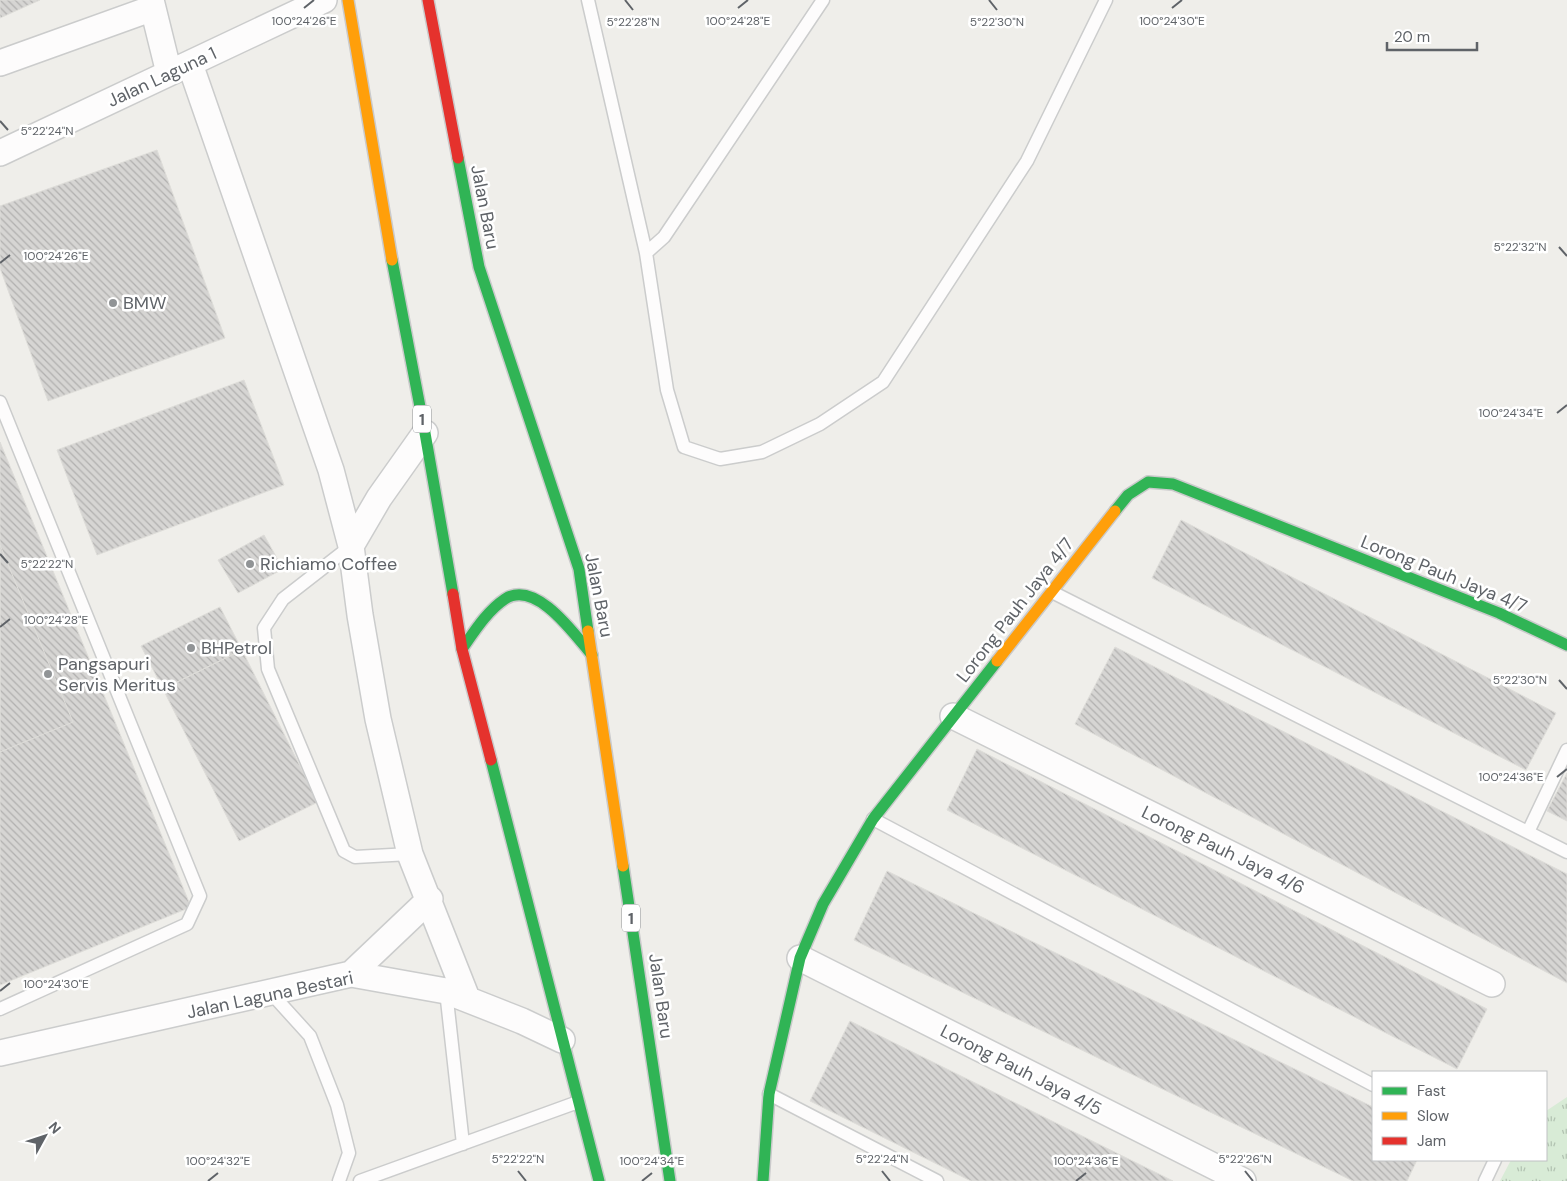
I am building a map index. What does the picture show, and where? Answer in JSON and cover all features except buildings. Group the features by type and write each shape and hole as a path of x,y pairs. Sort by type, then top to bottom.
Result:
{"main road":[{"name":"1","path":"348,0 379,189 425,433 462,649 598,1181"},
{"name":"Jalan Baru","path":"428,0 479,267 534,439 579,569 670,1181"},
{"name":"Lorong Pauh Jaya 4/7","path":"763,1181 769,1094 800,958 823,904 873,819 1128,495 1148,482 1173,484 1499,613 1567,645"},
{"path":"462,649 487,617 506,598 524,594 536,598 546,605 592,655"}],"street":[{"name":"Jalan Laguna 1","path":"0,153 324,0"},
{"path":"0,63 152,4 180,69 332,470 351,546 360,614 378,719 410,854 430,900 456,995"},
{"path":"351,546 378,498 425,433"},
{"name":"Lorong Pauh Jaya 4/6","path":"953,716 1492,984"},
{"path":"351,974 430,900"},
{"name":"Lorong Pauh Jaya 4/5","path":"800,958 1243,1181"},
{"name":"Jalan Laguna Bestari","path":"0,1053 351,974 456,995 522,1021 562,1040"}],"lane":[{"path":"588,0 646,253 667,390 684,447 720,459 762,452 820,424 882,382 1027,161 1106,0"},
{"path":"646,253 664,237 823,0"},
{"path":"0,402 200,896 187,924 0,1009"},
{"path":"351,546 282,600 264,628 268,669 344,851 355,856 410,854"},
{"path":"1052,592 1567,852"},
{"path":"1528,832 1567,750"},
{"path":"873,819 1372,1084"},
{"path":"271,993 310,1036 337,1105 349,1153 339,1181"},
{"path":"456,995 463,1144"},
{"path":"769,1094 937,1181"},
{"path":"360,1181 379,1178 463,1144 578,1102"},
{"path":"1485,1181 1495,1161"}],"green space":[{"path":"1567,1097 1567,1181 1500,1181 1510,1161 1547,1161 1547,1110"}],"traffic: fast":[{"path":"458,158 479,267 579,569 588,631"},
{"path":"392,260 453,594"},
{"path":"1115,511 1128,495 1148,482 1173,484 1499,613 1567,645"},
{"path":"462,649 492,609 505,599 517,595 529,596 554,612 592,655"},
{"path":"763,1181 769,1094 800,958 823,904 873,819 997,661"},
{"path":"491,760 599,1181"},
{"path":"623,866 670,1181"}],"traffic: slow":[{"path":"348,0 392,260"},
{"path":"997,661 1115,511"},
{"path":"588,631 623,866"}],"traffic: jam":[{"path":"428,0 458,158"},
{"path":"453,594 462,649 491,760"}],"place":[{"name":"BMW","path":"113,303"},
{"name":"Richiamo Coffee","path":"250,564"},
{"name":"BHPetrol","path":"191,648"},
{"name":"Pangsapuri Servis Meritus","path":"48,674"}]}
